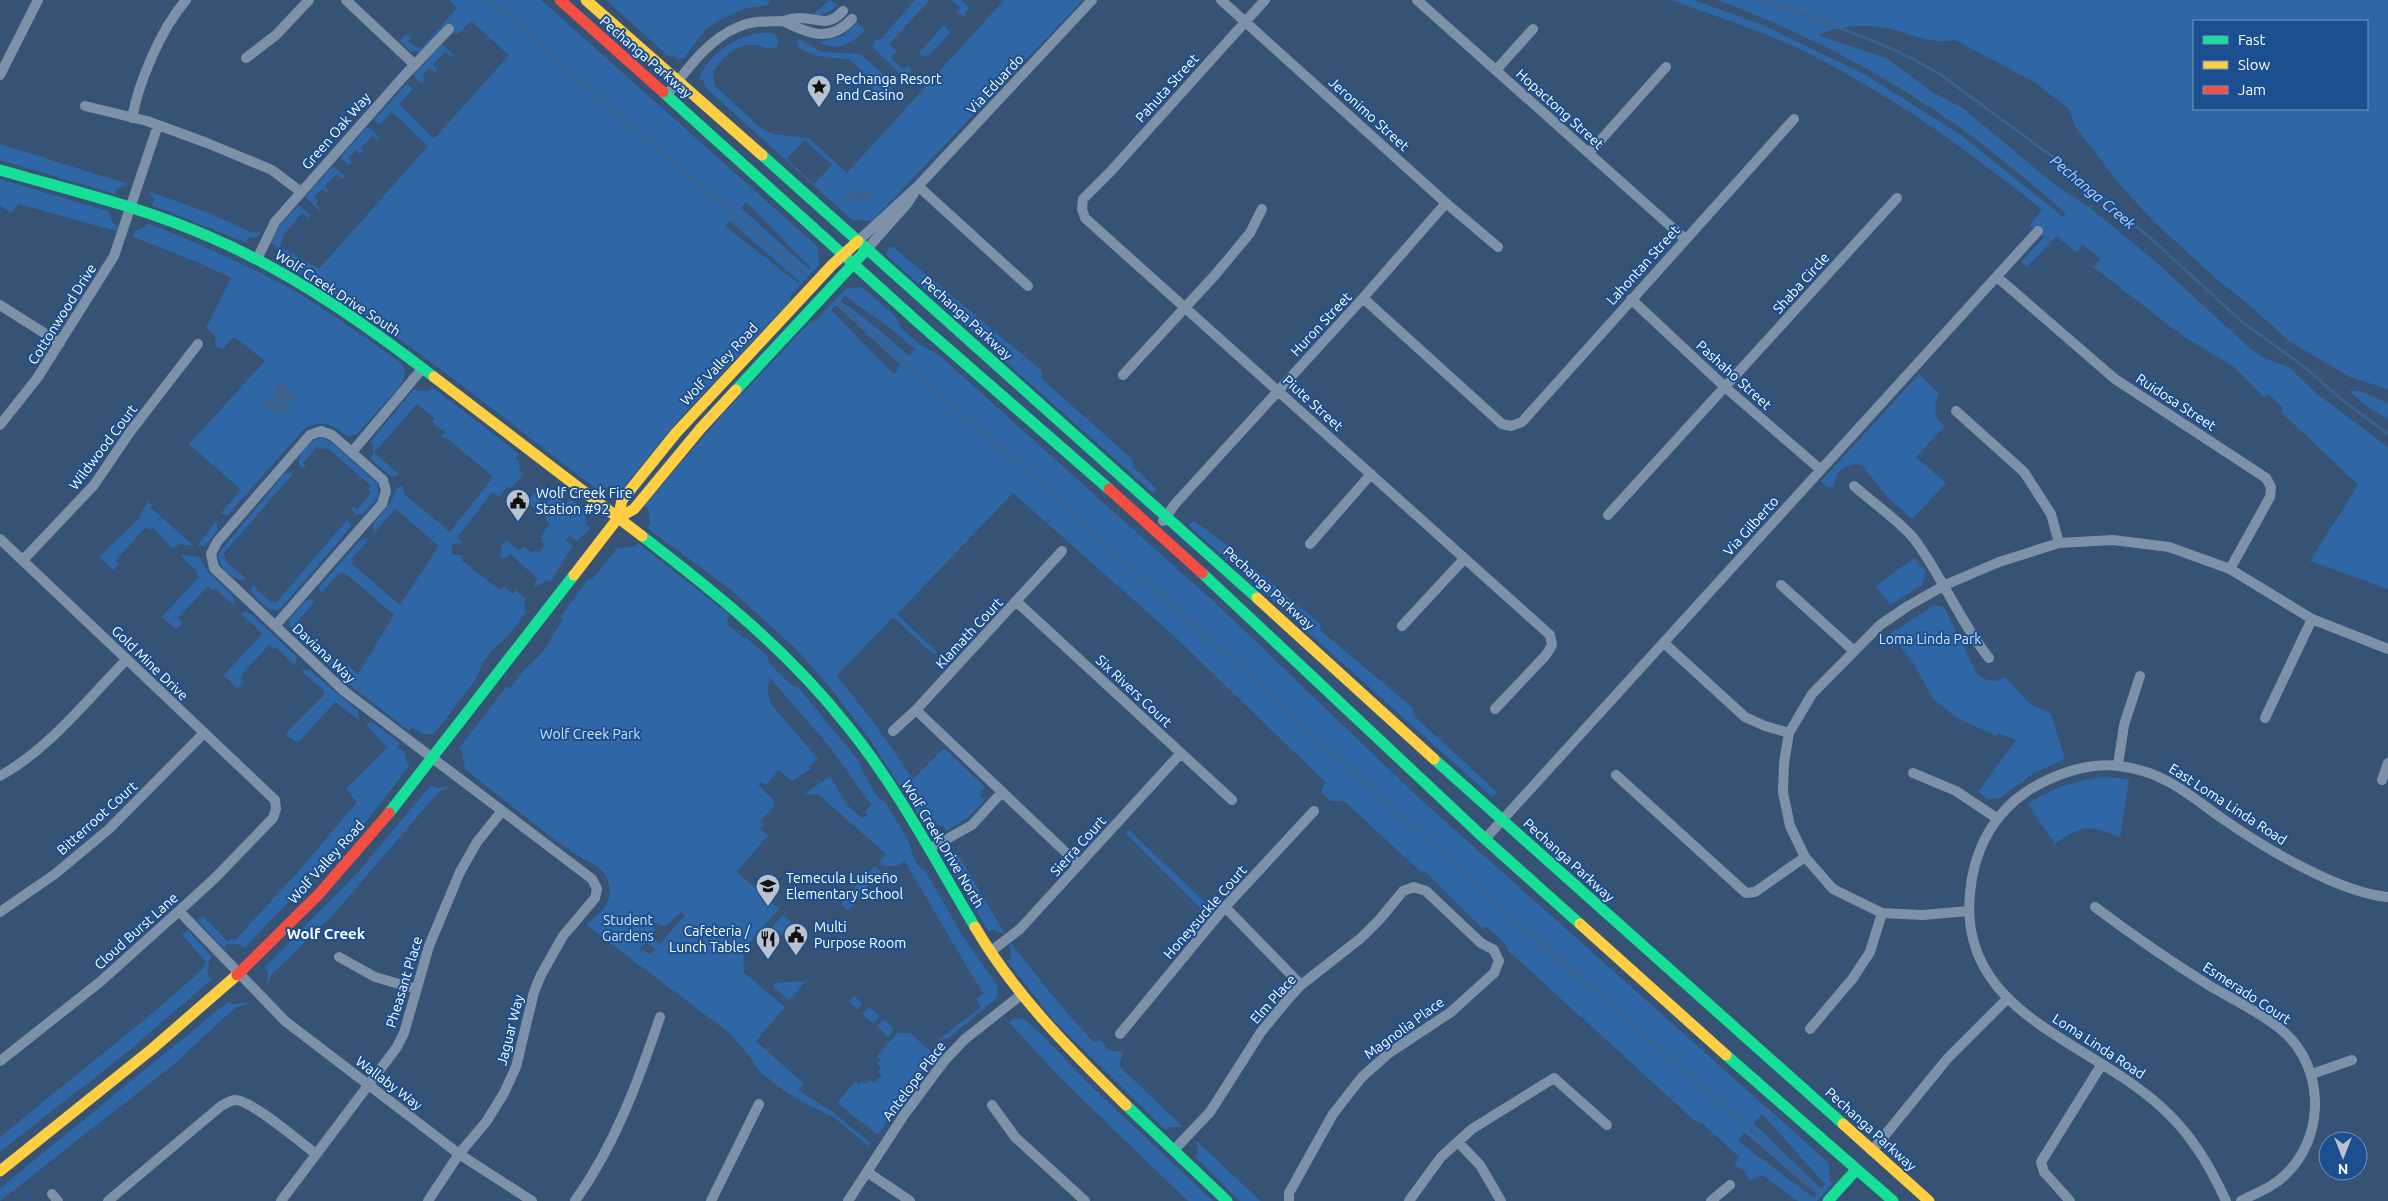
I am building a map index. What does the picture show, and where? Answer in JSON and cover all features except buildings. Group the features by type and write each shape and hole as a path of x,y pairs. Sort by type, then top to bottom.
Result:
{"main road":[{"name":"Pechanga Parkway","path":"560,0 854,264 1155,529 1485,839 1893,1201"},
{"name":"Pechanga Parkway","path":"586,0 1150,501 1166,518 1178,526 1503,821 1929,1201"},
{"name":"Wolf Creek Drive South","path":"0,170 131,208 182,226 257,259 359,321 618,518"},
{"name":"Wolf Valley Road","path":"618,518 623,498 676,433 723,380 843,254 862,245"},
{"name":"Wolf Valley Road","path":"0,1171 159,1044 239,975 298,916 355,854 433,759 618,518 634,509 701,428 854,264 862,245"},
{"path":"740,385 737,381 738,377 760,352 762,339"},
{"path":"701,428 702,416 725,389 726,384 723,380"},
{"name":"Wolf Creek Drive North","path":"618,518 746,618 815,686 845,722 888,780 990,952 1021,995 1085,1065 1227,1201"},
{"path":"1828,1201 1872,1151"}],"street":[{"path":"0,75 38,0"},
{"path":"132,118 140,84 170,24 186,0"},
{"path":"246,58 276,35 309,0"},
{"path":"346,0 415,65"},
{"name":"Via Eduardo","path":"862,245 1092,0"},
{"name":"Jeronimo Street","path":"1221,0 1498,248"},
{"name":"Pahuta Street","path":"1089,192 1111,171 1265,0"},
{"name":"Hopactong Street","path":"1417,0 1684,239"},
{"path":"667,95 716,40 737,27 757,21 783,21 798,18 826,21 834,19 844,11"},
{"path":"783,21 800,30 823,34 841,30 852,19"},
{"path":"1496,70 1532,29"},
{"name":"Green Oak Way","path":"257,259 269,231 301,192 449,30"},
{"path":"1589,153 1666,67"},
{"path":"85,106 158,125 208,142 272,170 301,192"},
{"name":"Lahontan Street","path":"1363,298 1502,424 1511,426 1522,422 1684,239 1794,119"},
{"name":"Cottonwood Drive","path":"0,425 26,395 114,256 158,125"},
{"path":"918,186 1028,286"},
{"name":"Piute Street","path":"1089,192 1082,199 1082,209 1085,218 1550,635 1552,645 1546,655 1495,710"},
{"name":"Shaba Circle","path":"1608,515 1897,198"},
{"name":"Huron Street","path":"1155,529 1166,518 1175,504 1363,298 1446,203"},
{"path":"1123,375 1185,308 1250,233 1262,209"},
{"name":"Via Gilberto","path":"1485,839 2038,231"},
{"name":"Ruidosa Street","path":"1997,277 2115,379 2266,478 2271,487 2270,497 2252,525 2230,570"},
{"name":"Pashaho Street","path":"1631,299 1725,387 1821,470"},
{"path":"0,305 60,343"},
{"name":"Wildwood Court","path":"23,560 94,485 130,432 198,344"},
{"path":"275,626 382,504 386,491 383,480 352,452 422,369"},
{"path":"1956,411 2024,472 2051,514 2059,543"},
{"name":"Daviana Way","path":"352,452 332,435 321,431 310,435 217,542 211,554 214,568 344,691 592,879 597,889"},
{"path":"1310,544 1371,474"},
{"path":"1854,486 1914,538 1945,585 1972,637 1989,658"},
{"name":"Gold Mine Drive","path":"0,539 275,800 276,809"},
{"path":"1968,911 1923,915 1882,913 1833,889 1805,857 1790,826 1782,792 1789,733 1812,694 1887,620 1908,606 1945,585 1999,562 2059,543 2112,540 2169,547 2230,570 2312,619 2388,648"},
{"name":"Klamath Court","path":"893,730 916,710 1062,551"},
{"path":"1402,626 1464,559"},
{"path":"1781,585 1854,651"},
{"name":"Six Rivers Court","path":"1017,602 1232,800"},
{"path":"2265,718 2312,619"},
{"path":"1664,643 1745,717 1765,726 1789,733"},
{"path":"0,776 23,762 46,742 127,659"},
{"path":"2118,766 2124,725 2140,676"},
{"path":"916,710 1079,865"},
{"name":"Bitterroot Court","path":"0,912 55,874 109,829 204,733"},
{"name":"Sierra Court","path":"990,952 1020,929 1181,753"},
{"path":"2382,780 2388,763"},
{"name":"East Loma Linda Road","path":"1968,911 1975,863 1983,841 1998,819 2015,800 2037,785 2059,775 2092,766 2118,766 2153,772 2184,790 2266,848 2306,868 2362,892 2388,897"},
{"path":"1913,772 1956,791 1998,819"},
{"path":"1616,775 1746,893 1760,890 1805,857"},
{"path":"929,848 972,825 1002,792"},
{"name":"Cloud Burst Lane","path":"0,1061 100,982 179,911 215,878 273,818 276,809"},
{"name":"Pheasant Place","path":"281,1201 397,1047 404,1033 429,946 460,872 477,842 502,811"},
{"name":"Honeysuckle Court","path":"1120,1034 1225,907 1314,811"},
{"name":"Magnolia Place","path":"1289,1201 1289,1193 1322,1132 1346,1094 1389,1053 1451,1012 1494,973 1499,961 1494,950 1481,943 1426,891 1414,887"},
{"name":"Elm Place","path":"1174,1150 1210,1112 1261,1032 1301,985 1361,938 1380,919 1403,891 1414,887"},
{"name":"Jaguar Way","path":"428,1201 459,1154 486,1122 504,1094 516,1067 534,992 541,975 563,936 595,898 597,889"},
{"path":"1225,907 1301,985"},
{"name":"Esmerado Court","path":"2095,907 2172,962 2264,1019 2291,1039 2301,1052 2312,1074 2315,1108 2309,1141 2303,1153 2285,1176 2270,1187 2241,1201"},
{"name":"Wallaby Way","path":"179,911 285,1021 459,1154 532,1201"},
{"name":"Loma Linda Road","path":"1968,911 1973,941 1981,962 1991,981 2007,999 2051,1033 2140,1089 2178,1124 2199,1148 2226,1201"},
{"path":"1810,1029 1853,978 1870,952 1882,913"},
{"path":"339,957 375,977 416,990"},
{"name":"Antelope Place","path":"848,1201 904,1115 945,1060 965,1039 1021,995"},
{"path":"1872,1151 1947,1059 2007,999"},
{"path":"575,1201 596,1172 618,1127 638,1081 660,1017"},
{"path":"2312,1074 2352,1060"},
{"path":"2070,1201 2044,1172 2041,1162 2102,1064"},
{"path":"1409,1201 1429,1172 1472,1129 1554,1078 1607,1125"},
{"path":"108,1201 221,1106 236,1100 250,1105 316,1154"},
{"path":"711,1201 759,1104"},
{"path":"992,1105 1015,1136 1085,1201"},
{"path":"1458,1142 1480,1165 1501,1201"},
{"path":"867,1172 910,1201"},
{"path":"1711,1201 1730,1186"}],"green space":[{"path":"449,0 541,0 818,247 819,265 789,297 792,299 682,416 621,490 617,488 602,488 599,491 401,340 319,285 276,259 279,254 275,245 271,243 280,225 299,205 310,215 308,218 302,213 284,234 280,247 319,269 428,146 392,112 379,125 374,120 407,83 413,89 399,104 434,139 509,55 471,21 457,35 447,26 421,52 411,52 400,41 406,34 411,37 408,41 414,46 422,48 457,8","holes":["746,202 811,268 810,270 741,208","730,221 800,282 798,283 725,226"]},
{"path":"606,0 771,0 768,5 743,9 706,29 684,58 677,60 677,57 668,56"},
{"path":"830,0 837,5 829,12 813,14"},
{"path":"915,0 930,0 889,44 897,51 891,58 903,69 908,65 912,70 907,74 902,71 900,74 872,46 876,40 884,38 883,36"},
{"path":"951,0 961,0 969,7 964,17 957,12 960,8"},
{"path":"1004,0 1083,0 872,221 852,220 705,87 703,80 699,80 710,60 729,44 741,38 753,34 775,34 779,40 776,48 746,45 730,53 713,72 715,86 761,128 772,134 809,138 847,173","holes":["805,140 832,165 814,184 787,159","856,190 876,196 867,197 866,199 855,200 854,197 850,199"]},
{"path":"1671,0 1694,0 1760,24 1864,74 1961,135 2063,217 2066,213 1998,157 1956,125 1900,88 1811,40 1718,0 2388,0 2388,389 2352,378 2290,342 2254,309 2215,278 2151,219 2121,186 2076,128 2068,108 2036,83 1955,40 1940,41 1919,38 1888,28 1868,26 1847,27 1817,35 1886,58 1934,93 1964,109 2054,184 2089,207 2155,261 2252,350 2266,359 2289,367 2316,393 2388,447 2388,589 2310,561 2358,485 2281,412 2283,407 2268,394 2265,398 2234,367 2183,336 2093,267 2101,259 2083,245 2076,252 2056,236 2027,267 2021,262 2044,237 2030,225 2042,210 1962,148 1878,92 1801,50"},
{"path":"857,23 865,30 855,39 844,45 832,47 819,42 842,36"},
{"path":"944,25 949,34 930,55 922,56 919,53"},
{"path":"799,39 822,52 860,54 891,81 890,85 893,95 873,91 873,82 849,59 822,57 804,51 798,47 797,40"},
{"path":"442,44 453,55 451,57 445,52 433,65 438,70 435,73 429,68 422,76 425,80 422,83 427,89 413,75"},
{"path":"366,128 370,128 379,137 379,140 372,136 361,148 363,151 360,154 356,150 348,158 352,162 349,165 340,158"},
{"path":"0,144 128,184 116,189 115,194 0,160"},
{"path":"333,166 346,177 342,179 337,174 325,186 328,190 326,192 322,189 314,197 318,201 315,204 322,211 320,211 305,197"},
{"path":"0,179 110,212 109,216 115,225 118,226 116,231 18,204 11,213 0,205"},
{"path":"148,191 209,213 252,233 256,231 260,233 258,237 248,238 246,243 152,205 154,200"},
{"path":"147,223 226,256 303,296 341,320 401,363 405,372 401,385 357,434 347,436 337,428 327,424 316,424 304,429 227,516 221,513 241,490 189,444 265,361 234,337 223,349 216,347 215,336 206,328 231,278 197,262 133,237 135,231 146,227"},
{"path":"889,247 893,247 1041,370 1042,379 1132,459 1133,467 1156,488 1154,494 886,255"},
{"path":"862,287 895,316 902,329 920,345 939,355 1223,610 1419,798 1829,1163 1830,1181 1833,1184 1817,1201 1798,1201 1762,1175 1750,1181 1744,1170 1734,1166 1739,1157 1702,1123 1695,1121 1513,955 1510,955 1500,939 1486,926 1483,929 1426,872 1420,871 1344,801 1331,801 1321,792 1325,782 1172,634 1013,493 897,614 937,652 934,655 893,617 837,676 875,724 913,779 944,748 985,787 981,791 981,798 986,799 969,817 946,831 944,826 931,824 926,827 869,738 828,685 796,649 731,590 647,528 650,524 648,508 644,506 723,414 811,321 814,322 846,288","holes":["845,296 889,327 915,349 909,356 877,328 841,301","836,305 900,365 894,374 831,310","1762,1114 1825,1184 1822,1189 1753,1123","1744,1132 1816,1194 1814,1198 1738,1141"]},
{"path":"1919,374 1939,394 1935,408 1939,420 1945,426 1916,457 1946,483 1912,519 1888,498 1862,465 1851,465 1842,469 1836,476 1834,487 1827,487 1821,481"},
{"path":"432,387 519,454 515,459 519,460 520,472 523,474 512,488 507,487 499,497 492,492 457,538 464,543 452,544 452,555 464,555 461,560 500,590 504,586 512,594 515,590 526,599 524,601 525,610 527,611 508,636 494,648 484,661 476,679 434,734 422,734 412,727 409,731 350,685 292,632 289,620 305,601 312,599 315,601 298,621 301,624 298,628 344,669 348,665 358,674 394,615 345,573 338,574 321,594 319,587 360,540 367,538 369,539 352,558 351,563 400,605 439,546 395,509 375,532 373,530 373,524 392,500 395,490 402,485 405,495 450,532 493,477 447,438 445,439 441,436 445,432 432,422 435,419 417,404 374,453 399,474 397,476 390,476 370,459 373,455 373,445 370,442 414,389 429,391"},
{"path":"2349,391 2360,391 2388,403 2388,419 2368,407"},
{"path":"322,438 331,442 377,483 379,496 363,514 356,515 351,509 353,506 357,509 371,493 368,489 371,486 328,448 326,450 323,447 321,450 317,447 303,463 306,465 303,468 299,464 300,456 306,447"},
{"path":"291,472 293,474 224,553 227,563 246,578 239,580 235,578 226,572 220,563 218,554 285,473"},
{"path":"539,486 550,489 534,508 527,502"},
{"path":"560,491 566,496 560,504 564,507 570,499 585,510 586,525 591,528 577,541 569,536 566,540 573,546 553,578 550,582 548,580 535,587 534,584 538,579 510,554 506,558 501,558 501,546 506,540 519,550 524,547 532,553 534,550 539,553 545,545 540,537 550,524 545,520 547,517 541,513 554,492"},
{"path":"148,502 152,505 151,508 194,546 180,544 172,548 153,528 150,530 146,527 116,560 119,564 113,570 99,557 137,520"},
{"path":"347,520 351,525 346,533 281,608 277,610 268,608 250,591 253,584 271,602 276,603"},
{"path":"216,521 218,530 205,545 197,546"},
{"path":"1194,521 1224,543 1320,624 1321,631 1413,708 1413,715 1497,792 1492,797 1188,525"},
{"path":"638,543 730,615 727,619 728,624 767,656 770,664 790,684 799,688 861,764 861,769 879,799 885,802 904,833 916,863 926,872 961,933 998,987 997,998 949,1038 937,1041 981,1007 976,999 983,994 904,860 898,866 884,866 879,862 886,854 818,794 803,795 830,776 847,805 863,819 867,815 865,812 871,805 830,747 769,677 768,694 771,704 818,759 809,766 811,769 792,781 779,770 766,785 761,782 758,784 774,801 774,806 760,822 764,825 760,829 768,835 737,872 779,909 743,950 744,973 785,1007 756,1041 804,1084 798,1090 833,1112 870,1143 868,1146 835,1118 788,1094 758,1070 752,1059 728,1032 586,925 601,911 608,901 610,888 606,876 598,867 546,833 465,769 462,751 459,748 507,686 510,688 523,671 542,653 563,619 560,617 589,578 592,580 617,548 634,547","holes":["681,912 685,915 660,944 651,937 656,930 642,918 645,914 658,925 666,926","646,942 655,949 650,955 643,950 641,952 639,950"]},
{"path":"181,556 199,557 209,573 233,596 234,606 216,589 213,591 208,586 178,618 183,623 176,629 162,617 198,578 197,571"},
{"name":"Loma Linda Park","path":"1914,558 1926,571 1922,585 1890,605 1876,586"},
{"name":"Loma Linda Park","path":"1934,605 1944,607 1976,672 1989,681 2005,677 2029,703 2051,714 2065,759 2034,773 2000,798 1988,799 1978,792 2016,740 1999,733 1996,736 1957,718 1934,700 1912,661 1890,634"},
{"path":"245,611 251,614 295,655 297,661 294,665 276,647 273,649 269,645 243,673 241,679 244,682 237,688 224,675 261,635 261,632 241,614"},
{"path":"303,670 310,670 358,711 359,720 335,702 298,743 285,734 324,695 324,691 302,672"},
{"path":"373,723 400,743 397,747 405,753 407,763 410,765 362,827 244,948 239,944 227,944 223,948 198,921 203,916 227,941 236,939 297,873 357,802 346,789 387,747 366,725"},
{"path":"2103,777 2129,779 2120,838 2101,830 2087,828 2064,837 2055,844 2028,804 2046,793 2064,786"},
{"path":"431,785 437,788 450,787 438,793 332,916 271,975 267,988 268,971 264,968 359,871"},
{"path":"1129,830 1210,907 1205,913 1126,834"},
{"path":"956,851 1005,934 993,930 989,932 948,864 954,862"},
{"path":"875,866 881,873 873,882 865,876"},
{"path":"861,881 867,886 867,890 859,897 852,890"},
{"path":"849,895 856,902 848,910 841,904"},
{"path":"783,915 803,932 770,934 770,929"},
{"path":"188,930 212,957 209,960 208,976 212,979 126,1053 0,1152 0,1137 155,1011 203,969 206,962 182,935"},
{"path":"1011,943 1061,1006 1094,1042 1101,1040 1108,1050 1123,1052 1119,1066 1183,1127 1169,1127 1166,1130 1054,1021 1007,961 1011,958"},
{"path":"806,981 789,1000 774,988 774,983"},
{"path":"854,996 862,1003 858,1010 849,1002"},
{"path":"229,1001 232,1004 250,1003 235,1008 173,1065 0,1201 0,1188"},
{"path":"869,1007 879,1016 874,1024 862,1014"},
{"path":"1015,1018 1024,1019 1041,1034 1090,1085 1213,1201 1188,1201 1060,1078 1009,1022"},
{"path":"882,1021 885,1021 893,1028 888,1037 877,1026"},
{"path":"897,1033 910,1033 930,1051 930,1060 878,1135 837,1103 855,1081 859,1085 862,1081 866,1084 870,1080 874,1083 882,1075 878,1071 881,1067 877,1064 881,1059 877,1056"},
{"path":"1197,1141 1261,1201 1240,1201 1195,1157 1198,1154"}],"shaded area":[{"path":"856,190 868,191 876,196 873,199 867,197 867,199 854,200 854,198 848,201 844,197"},
{"path":"283,382 296,398 289,405 288,411 282,414 267,410 265,404 274,395 276,384"}],"waterway":[{"path":"490,0 653,145 806,275"},
{"name":"Pechanga Creek","path":"1766,0 1899,52 1941,75 2072,171 2156,243 2241,321 2307,369 2342,400 2388,434"},
{"path":"838,303 1029,473 1496,903 1747,1126 1818,1193"}],"traffic: fast":[{"path":"663,92 921,325 1109,489"},
{"path":"762,155 1257,598"},
{"path":"0,170 158,217 184,226 240,251 298,282 354,318 434,377"},
{"path":"736,390 867,249"},
{"path":"642,536 749,623 823,696 881,771 914,822 975,927"},
{"path":"1202,573 1485,839 1580,924"},
{"path":"389,813 574,575"},
{"path":"1434,759 1843,1124"},
{"path":"1726,1055 1893,1201"},
{"path":"1126,1105 1227,1201"},
{"path":"1828,1201 1856,1170"}],"traffic: slow":[{"path":"586,0 762,155"},
{"path":"618,518 622,500 676,433 832,265 858,241"},
{"path":"434,377 642,536"},
{"path":"574,575 618,518 634,509 701,428 736,390"},
{"path":"1257,598 1434,759"},
{"path":"1580,924 1726,1055"},
{"path":"975,927 1008,976 1044,1021 1126,1105"},
{"path":"0,1171 152,1049 237,975"},
{"path":"1843,1124 1929,1201"}],"traffic: jam":[{"path":"560,0 663,92"},
{"path":"1109,489 1202,573"},
{"path":"237,975 319,894 389,813"}],"place":[{"name":"Pechanga Resort and Casino","path":"819,108"},
{"name":"Wolf Creek Fire Station #92","path":"518,522"},
{"name":"Temecula Luiseño Elementary School","path":"768,907"},
{"name":"Multi Purpose Room","path":"796,956"},
{"name":"Cafeteria / Lunch Tables","path":"768,960"}],"district":[{"name":"Wolf Creek","path":"326,933"}],"park label":[{"name":"Wolf Creek Park","path":"590,734"},
{"name":"Student Gardens","path":"628,928"}]}
